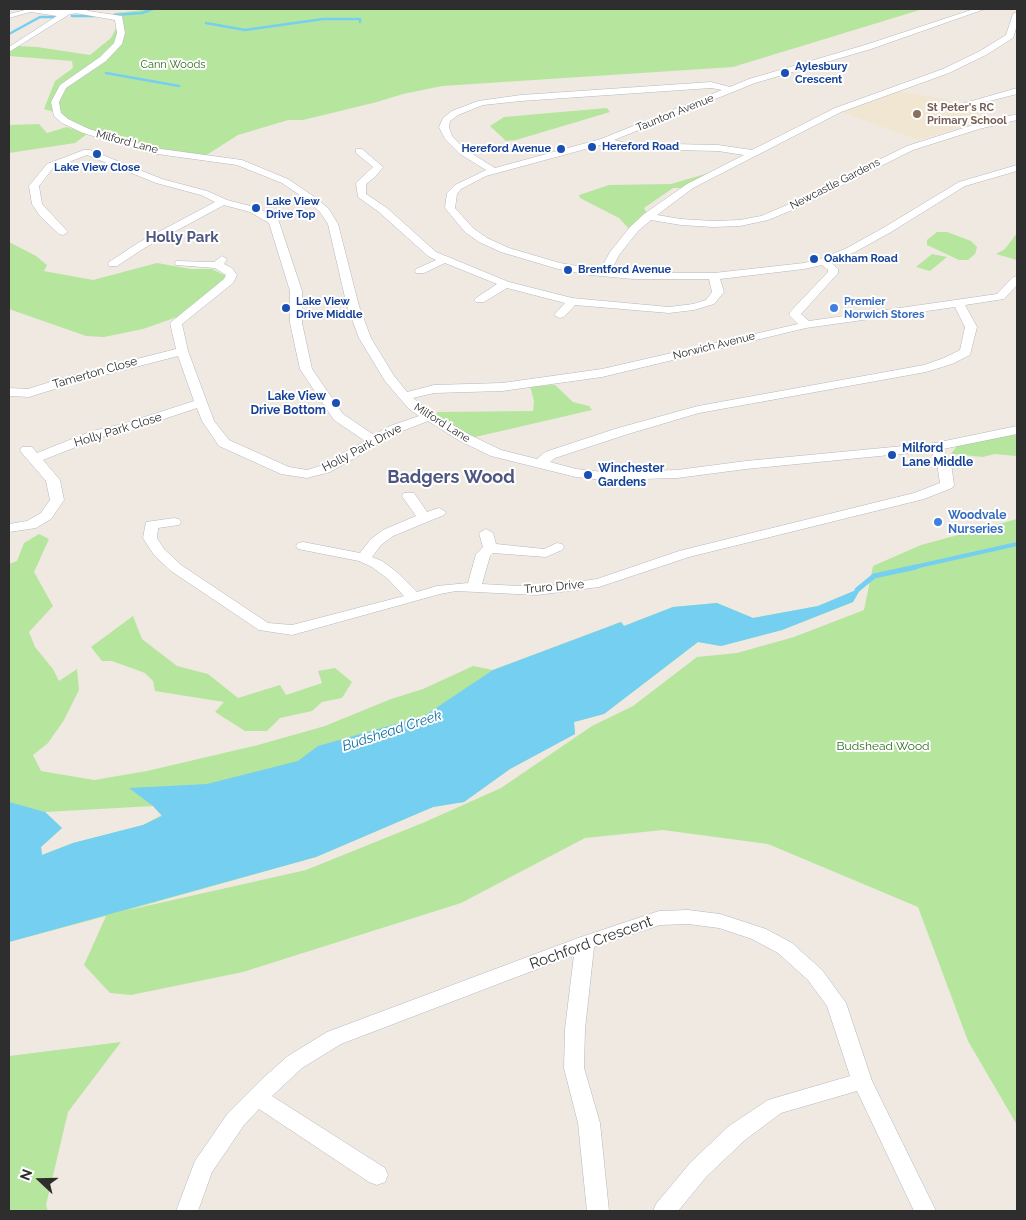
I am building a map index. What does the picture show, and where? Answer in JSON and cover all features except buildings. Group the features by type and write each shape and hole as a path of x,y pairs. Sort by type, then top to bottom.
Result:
{"street":[{"path":"9,16 32,9 57,13 78,11"},
{"name":"Taunton Avenue","path":"981,9 784,71 731,90 604,141 494,171 458,187 452,193 450,208 469,230 483,240 522,256 558,266 604,273 662,277 714,276 804,266 824,260 851,250 962,184 1017,168"},
{"path":"604,273 614,254 634,229 648,216 690,186 857,102 946,71 983,53 1010,36 1017,13 1016,9"},
{"path":"9,50 78,11"},
{"name":"Milford Lane","path":"78,11 117,17 121,24 121,33 118,44 103,59 63,87 55,102 57,114 65,121 86,131 153,151 239,162 285,181 324,210 333,224 353,306 365,338 389,378 413,406 465,438 496,453 576,473 604,476 677,474 746,465 935,447 1017,430"},
{"path":"494,171 463,152 448,137 444,127 446,120 455,113 482,103 527,98 711,85 731,90"},
{"path":"962,105 1017,91"},
{"name":"Newcastle Gardens","path":"648,216 681,222 713,224 740,223 764,218 791,207 910,148 969,129 1017,117"},
{"path":"604,141 626,146 718,148 752,154"},
{"path":"359,151 378,167 372,175 361,183 362,195 383,210 432,254 505,284 572,301 669,316 710,302 718,292 714,276"},
{"path":"63,232 44,214 37,204 34,186 50,166 87,152 159,181 204,192 223,202 254,210 274,221 296,290 296,323 306,369 338,417 374,441"},
{"path":"113,264 142,245 223,202"},
{"path":"420,271 444,260"},
{"path":"806,325 796,315 796,312 833,273 833,269 824,260"},
{"name":"Holly Park Drive","path":"180,263 219,262 232,275 229,281 176,323 182,351 208,421 224,444 286,471 307,474 325,469 395,429 428,416"},
{"name":"Norwich Avenue","path":"405,396 434,388 502,387 602,373 806,325 1000,297 1017,278"},
{"path":"480,300 505,284"},
{"path":"560,314 572,301"},
{"path":"540,464 550,455 623,431 698,410 926,368 948,361 966,352 971,326 958,302"},
{"name":"Tamerton Close","path":"9,392 29,393 70,380 182,351"},
{"name":"Holly Park Close","path":"9,528 31,525 46,516 57,500 53,480 32,454 127,427 201,403"},
{"name":"Truro Drive","path":"174,522 151,525 150,538 159,552 176,568 264,627 292,630 414,598 437,590 456,587 537,591 599,583 684,554 920,496 947,484 944,463 935,447"},
{"path":"409,496 424,518"},
{"path":"363,558 376,542 388,533 440,512"},
{"path":"486,533 490,548"},
{"path":"303,545 363,558 378,564 393,576 414,598"},
{"path":"474,588 483,554 490,548 546,553 557,547"},
{"name":"Rochford Crescent","path":"187,1211 203,1168 236,1119 295,1062 334,1038 585,943 659,918 688,918 720,921 759,934 785,948 816,975 836,1003 862,1081 925,1211"},
{"path":"585,943 574,1068 589,1123 598,1211"},
{"path":"664,1211 699,1170 737,1133 775,1106 862,1081"},
{"path":"257,1097 377,1175"}],"shaded area":[{"name":"St Peter's RC Primary School","path":"898,91 945,99 993,118 918,140 842,112"}],"green space":[{"name":"Cann Woods","path":"152,9 923,9 733,67 442,86 303,120 288,120 238,135 205,156 153,151 77,125 58,113 44,109 55,81 73,68 72,61 9,56 9,52 17,46 90,55 111,38 119,22 113,18 115,13"},
{"path":"607,108 610,112 516,140 506,141 490,126 504,117"},
{"path":"39,124 47,133 67,127 87,134 75,143 9,153 9,125"},
{"path":"712,172 684,188 673,188 644,208 647,213 629,229 619,218 580,198 579,195 609,185 671,184"},
{"path":"937,232 947,232 971,241 977,247 975,254 968,260 959,260 927,245 927,240"},
{"path":"1017,233 1017,260 996,254 1005,249"},
{"path":"9,242 36,256 47,265 44,271 93,280 157,263 191,269 212,269 226,276 219,284 177,317 143,329 104,337 86,336 9,309"},
{"path":"932,254 947,257 930,271 916,267"},
{"path":"555,385 573,402 589,406 592,410 471,438 433,416 438,412 533,411 534,401 530,386"},
{"path":"1017,431 1017,456 994,454 983,457 951,454 959,443"},
{"name":"Budshead Wood","path":"1017,519 1017,1125 968,1041 918,907 768,844 663,830 585,838 461,903 243,972 131,995 110,993 84,965 106,916 9,942 9,564 17,561 24,543 39,534 49,539 34,572 53,606 29,632 35,647 53,669 59,681 77,669 79,690 64,720 48,743 33,755 41,771 94,780 147,771 258,745 325,726 391,699 423,689 473,666 493,670 621,622 624,626 673,607 717,603 753,618 818,606 861,588 853,602 782,630 721,646 698,642 604,714 574,722 575,734 510,769 464,802 433,807 316,857 124,911 306,870 425,822 501,788 592,726 633,706 697,657 737,653 794,637 864,610 873,566 921,545","holes":["153,806 162,815 143,825 73,843 42,855 41,847 62,828 45,812"]},
{"path":"133,616 142,639 177,666 208,674 238,698 280,685 286,695 322,683 318,671 335,668 352,682 342,698 322,702 312,711 280,718 267,731 245,731 215,712 224,702 155,691 153,681 145,673 112,661 102,661 91,647"},
{"path":"121,1042 68,1112 46,1205 48,1211 9,1211 9,1056"}],"water":[{"path":"861,588 853,602 782,630 721,646 698,642 604,714 574,722 575,734 510,769 464,802 433,807 316,857 9,942 9,802 45,812 62,828 41,847 42,855 73,843 143,825 162,816 153,806 129,788 207,784 298,761 318,746 424,716 493,670 621,622 624,626 673,607 717,603 753,618 818,606"}],"waterway":[{"path":"114,15 142,13 153,9"},
{"path":"72,16 95,16"},
{"path":"9,34 40,17 59,17"},
{"path":"206,23 245,30 323,19 360,19 360,22"},
{"path":"106,73 179,86"},
{"name":"Budshead Creek","path":"910,568 1017,544"},
{"name":"Budshead Creek","path":"857,590 874,576 916,567"}],"place":[{"name":"Aylesbury Crescent","path":"785,73"},
{"name":"St Peter's RC Primary School","path":"917,114"},
{"name":"Hereford Road","path":"592,147"},
{"name":"Hereford Avenue","path":"561,149"},
{"name":"Lake View Close","path":"97,154"},
{"name":"Lake View Drive Top","path":"256,208"},
{"name":"Oakham Road","path":"814,259"},
{"name":"Brentford Avenue","path":"568,270"},
{"name":"Lake View Drive Middle","path":"286,308"},
{"name":"Premier Norwich Stores","path":"834,308"},
{"name":"Lake View Drive Bottom","path":"336,403"},
{"name":"Milford Lane Middle","path":"892,455"},
{"name":"Winchester Gardens","path":"588,475"},
{"name":"Woodvale Nurseries","path":"938,522"}],"district":[{"name":"Holly Park","path":"182,237"},
{"name":"Badgers Wood","path":"451,478"}]}
